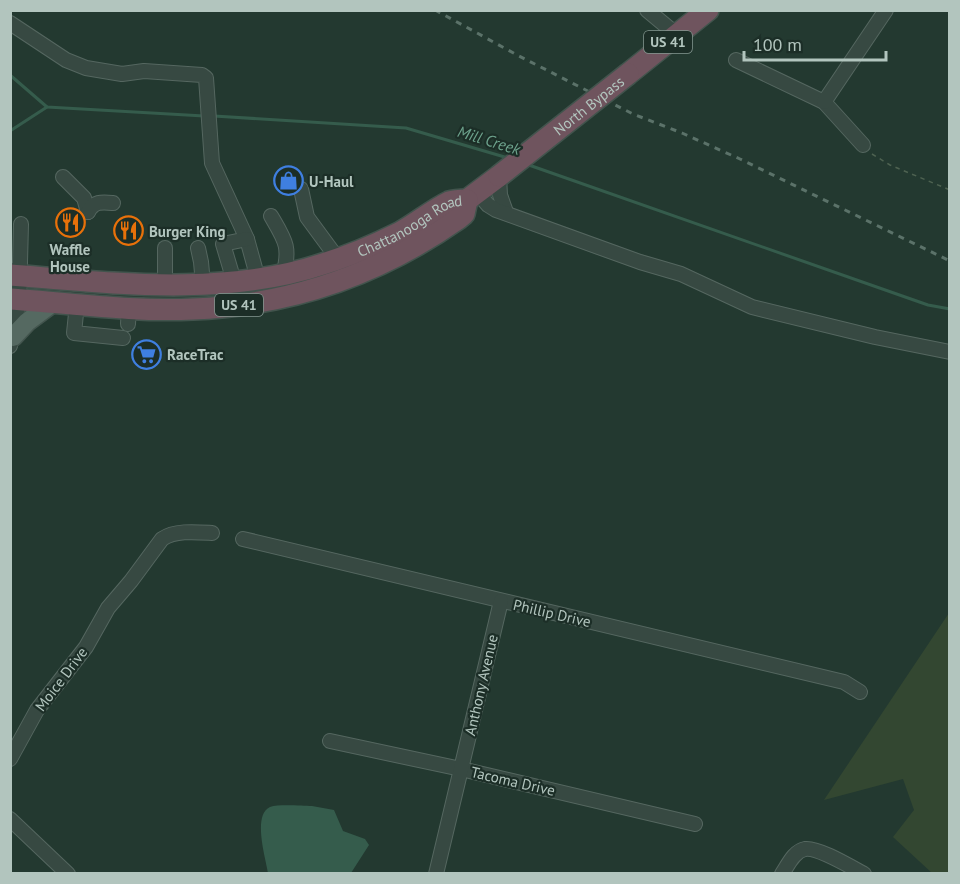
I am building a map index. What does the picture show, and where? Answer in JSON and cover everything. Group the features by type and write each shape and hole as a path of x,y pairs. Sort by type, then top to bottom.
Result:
{"highway":[{"name":"North Bypass","path":"472,196 708,10"},
{"name":"Chattanooga Road","path":"15,265 165,285 258,279 304,270 340,259 399,233 451,201 472,196"},
{"name":"Chattanooga Road","path":"15,300 77,304 128,316 234,306 285,297 326,286 375,268 416,246 464,214 472,196"}],"main road":[{"path":"12,341 27,322 54,302"}],"street":[{"path":"647,10 677,35"},
{"path":"824,102 886,10"},
{"path":"10,23 66,60 86,68 122,74 144,71 202,75 206,78 212,163 247,239 258,279"},
{"path":"736,60 824,102 863,145"},
{"path":"499,176 500,195 506,212"},
{"path":"63,177 84,198 88,212 106,203 84,198"},
{"path":"301,189 307,217 340,259"},
{"name":"Chattanooga Road","path":"472,196 506,212 640,262 681,274 752,308 950,352"},
{"path":"272,216 287,244 287,259 282,275"},
{"path":"12,341 15,265 21,224"},
{"path":"234,281 224,244 247,239"},
{"path":"198,248 203,284"},
{"path":"165,249 165,285"},
{"path":"77,304 74,333 123,338"},
{"name":"Moice Drive","path":"10,759 37,710 78,658 113,601 157,545 168,535 212,533"},
{"name":"Phillip Drive","path":"243,539 844,682 860,692"},
{"name":"Anthony Avenue","path":"436,873 501,601"},
{"name":"Tacoma Drive","path":"330,741 695,824"},
{"path":"10,819 68,873"},
{"path":"782,873 795,855 804,849 816,850 864,873"}],"path":[{"path":"863,145 872,154 890,165 950,190"}],"shaded area":[{"path":"949,613 949,873 932,873 893,837 914,810 903,779 824,800"},
{"path":"274,806 312,806 334,810 343,831 365,839 369,845 351,873 268,873 261,828 265,812"}],"waterway":[{"name":"Mill Creek","path":"10,75 47,107 204,116"},
{"path":"10,131 47,107"},
{"name":"Mill Creek","path":"214,116 406,128 508,158"},
{"name":"Mill Creek","path":"526,164 928,305 950,309"}],"railway":[{"path":"435,10 633,114 740,159 950,261"}],"place":[{"name":"U-Haul","path":"288,181"},
{"name":"Waffle House","path":"70,222"},
{"name":"Burger King","path":"128,231"},
{"name":"RaceTrac","path":"146,354"}]}
